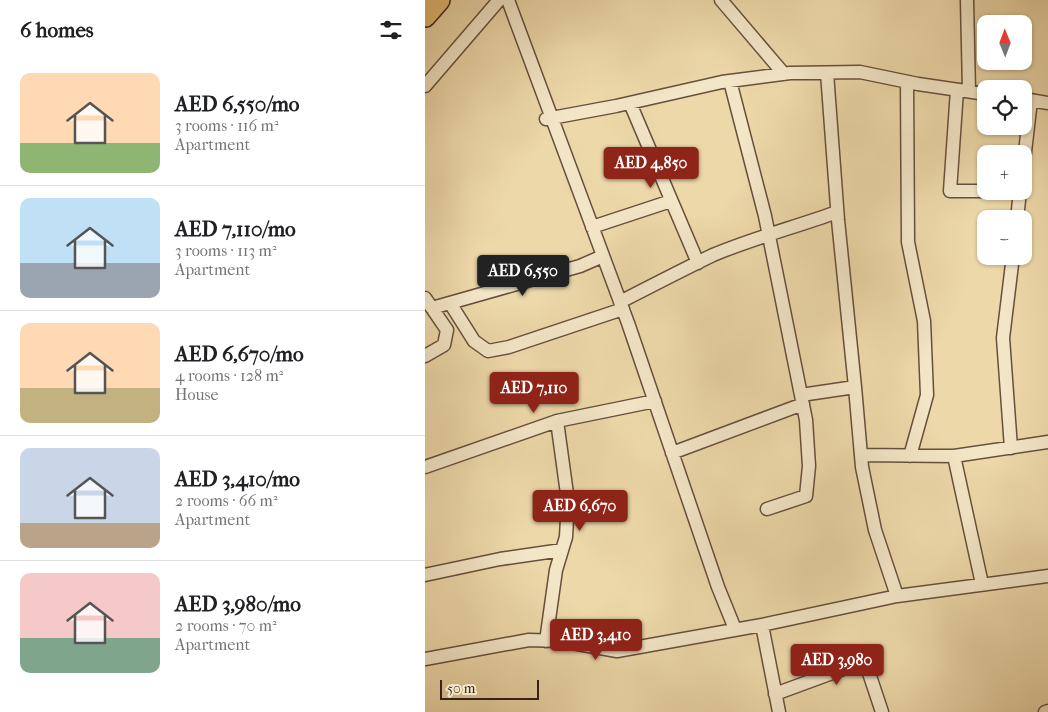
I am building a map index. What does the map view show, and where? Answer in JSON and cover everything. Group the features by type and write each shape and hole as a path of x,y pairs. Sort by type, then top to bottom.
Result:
{"highway":[{"path":"425,16 439,0"}],"street":[{"path":"425,86 499,0"},
{"path":"508,0 549,119 621,305 735,629"},
{"path":"721,0 784,74"},
{"path":"967,0 963,90 950,191 977,191"},
{"path":"549,119 730,81 784,74 860,72 907,82 977,92"},
{"path":"827,73 837,212 861,455 875,530 897,596"},
{"path":"730,81 769,234 806,420 809,466 806,496 767,509"},
{"path":"907,82 908,242 924,321 927,395 910,456"},
{"path":"1032,101 1048,103"},
{"path":"630,103 698,263"},
{"path":"592,227 671,201"},
{"path":"450,303 474,341 488,351 509,347 621,305 714,255 769,234 808,223 837,212"},
{"path":"428,303 450,303 580,266 603,256"},
{"path":"1011,448 1003,338 1012,265"},
{"path":"425,356 444,345 447,330 428,303"},
{"path":"673,453 802,400 855,387"},
{"path":"425,467 557,421 655,401"},
{"path":"546,641 556,570 566,537 568,501 557,421"},
{"path":"861,455 954,456 1048,442"},
{"path":"954,456 982,584"},
{"path":"425,575 562,550"},
{"path":"425,659 529,640 561,642 617,651 761,625 897,596 1048,576"},
{"path":"761,625 779,712"},
{"path":"775,694 854,665 863,664 867,667 882,712"}]}
